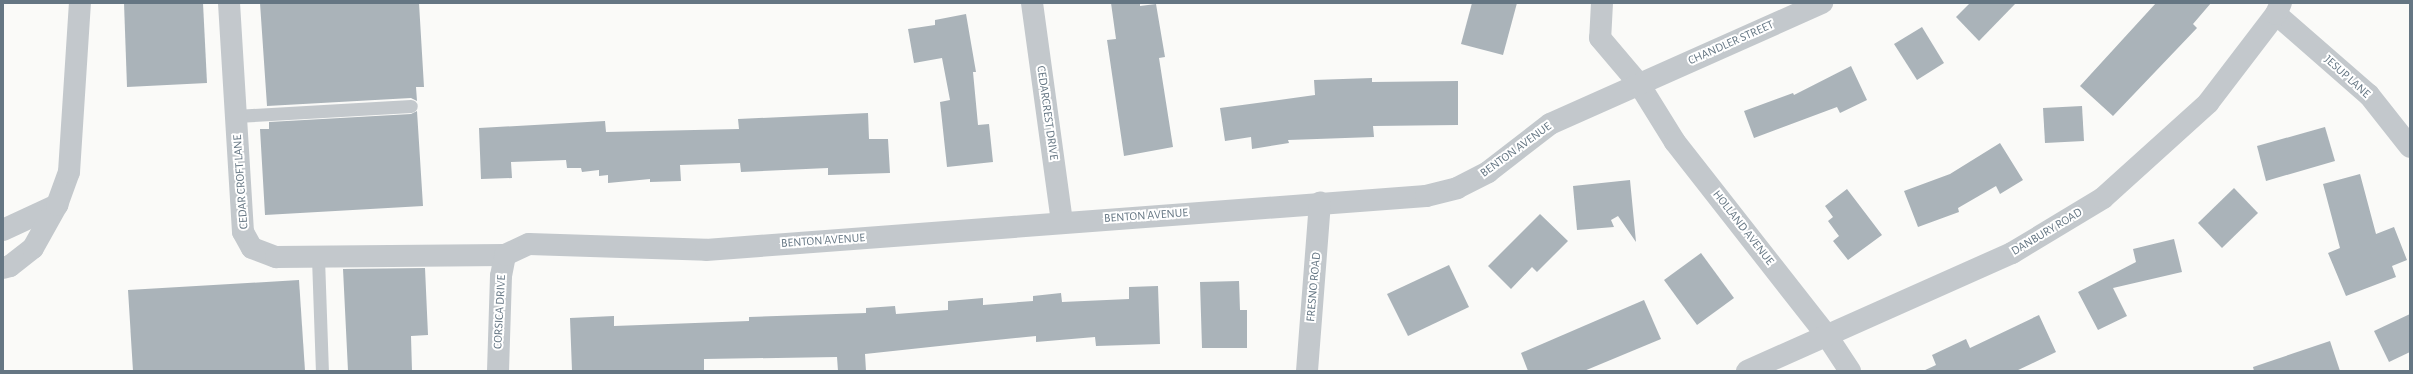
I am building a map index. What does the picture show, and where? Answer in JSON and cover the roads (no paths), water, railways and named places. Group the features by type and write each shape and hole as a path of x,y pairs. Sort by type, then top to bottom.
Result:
{"street":[{"path":"3,268 10,266 32,248 57,205 69,172 80,3"},
{"name":"CEDAR CROFT LANE","path":"229,3 243,232 252,248 276,257 505,256"},
{"name":"CEDARCREST DRIVE","path":"1032,3 1062,222"},
{"path":"1602,3 1600,38 1639,84"},
{"name":"CHANDLER STREET","path":"1639,84 1822,3"},
{"name":"JESUP LANE","path":"2278,9 2369,95 2410,147"},
{"name":"DANBURY ROAD","path":"1747,371 2012,254 2103,198 2208,103 2278,9"},
{"name":"BENTON AVENUE","path":"505,256 529,244 706,250 1062,222 1426,196 1457,188 1488,172 1550,124 1639,84"},
{"name":"HOLLAND AVENUE","path":"1639,84 1675,142 1827,336 1850,371"},
{"name":"FRESNO ROAD","path":"1307,371 1320,203"},
{"path":"3,230 57,205"},
{"name":"CORSICA DRIVE","path":"498,371 501,276 505,256"}],"lane":[{"path":"236,116 411,106"},
{"path":"318,258 322,371"}]}
